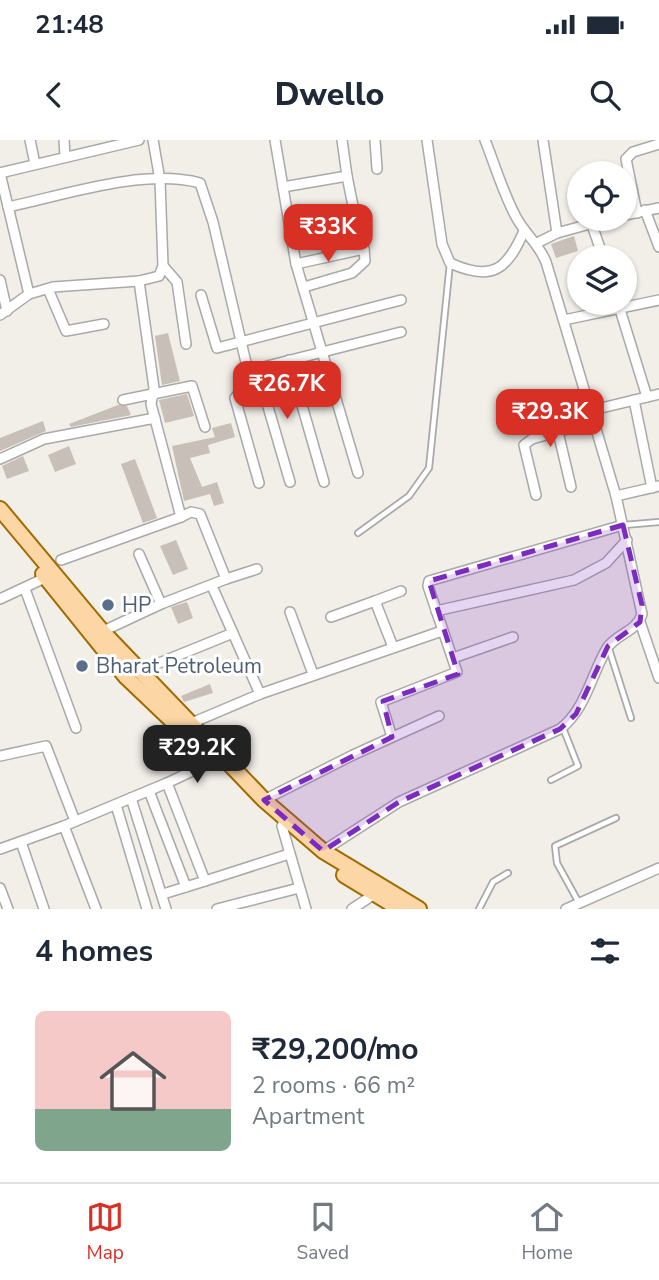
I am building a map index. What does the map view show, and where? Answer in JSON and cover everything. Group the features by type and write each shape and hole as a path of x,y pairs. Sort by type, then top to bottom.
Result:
{"main road":[{"path":"0,509 54,570 97,634 133,674 284,822 323,850 419,909"},
{"path":"0,523 54,570"},
{"path":"217,758 264,800 315,856 399,909"}],"street":[{"path":"30,140 35,164"},
{"path":"64,140 65,156"},
{"path":"29,294 0,173 139,140"},
{"path":"3,313 29,294 48,289 84,283 139,281 159,276 163,267 160,180 153,140"},
{"path":"275,140 296,264 316,324 358,473"},
{"path":"304,287 359,270 365,261 346,176 342,140"},
{"path":"375,140 377,169"},
{"path":"427,140 442,244 450,263 460,268 493,272 505,266 513,256 524,231"},
{"path":"485,140 524,231 537,243 546,262 596,421 642,605 640,622 659,678"},
{"path":"543,140 557,233"},
{"path":"659,145 633,152 626,159 641,212 659,247"},
{"path":"283,187 346,176"},
{"path":"8,207 110,184 160,180 196,181 203,185 241,343 289,482"},
{"path":"637,213 659,208"},
{"path":"291,230 355,216"},
{"path":"537,243 567,230"},
{"path":"296,264 364,250"},
{"path":"163,267 175,278 179,288 186,344"},
{"path":"0,280 3,313"},
{"path":"139,281 155,418 181,517"},
{"path":"48,289 66,331 104,324"},
{"path":"201,295 215,347 241,343 401,300"},
{"path":"637,303 659,300"},
{"path":"564,320 582,315"},
{"path":"622,315 647,397"},
{"path":"259,483 235,398 243,388 243,375 252,370 401,332"},
{"path":"289,360 324,482"},
{"path":"123,400 192,386 205,427"},
{"path":"593,410 659,394"},
{"path":"616,496 655,487 634,400"},
{"path":"0,459 44,439 155,418"},
{"path":"536,495 524,445 533,439 596,421"},
{"path":"558,432 570,487"},
{"path":"0,599 26,589 54,570 191,513 200,514 226,579"},
{"path":"392,737 381,702 421,685 456,675 453,658 428,586 432,579 623,525"},
{"path":"436,611 574,580 606,563 626,540"},
{"path":"139,554 161,604"},
{"path":"97,634 161,604 257,569"},
{"path":"212,586 260,694"},
{"path":"26,589 76,728"},
{"path":"331,617 401,592"},
{"path":"375,601 393,648"},
{"path":"290,612 313,674"},
{"path":"323,850 399,802 563,727 576,715 608,646 640,622"},
{"path":"185,726 313,674 442,631"},
{"path":"133,674 233,633"},
{"path":"453,658 513,637"},
{"path":"264,800 439,716"},
{"path":"0,756 46,746 75,821"},
{"path":"0,849 116,805 217,758"},
{"path":"167,783 205,881"},
{"path":"149,791 186,887"},
{"path":"131,798 166,909"},
{"path":"116,805 147,909"},
{"path":"284,822 289,854 306,909"},
{"path":"64,825 96,909"},
{"path":"21,842 44,909"},
{"path":"163,894 289,854"},
{"path":"566,909 659,868"},
{"path":"0,888 9,909"},
{"path":"218,909 299,888"},
{"path":"352,909 373,895"}],"lane":[{"path":"358,533 409,496 429,468 450,263"},
{"path":"623,525 659,522"},
{"path":"608,646 631,718"},
{"path":"551,780 578,766 563,727"},
{"path":"579,903 557,863 555,846 616,818"},
{"path":"479,909 493,882 508,873"}],"highlighted area":[{"path":"623,525 642,605 640,622 608,646 576,714 560,729 399,802 323,851 264,800 392,737 383,701 458,674 429,581"}],"building":[{"path":"574,236 576,245 567,245 567,254 556,258 551,244"},
{"path":"168,333 180,381 162,385 155,336"},
{"path":"187,394 194,416 165,423 159,400"},
{"path":"118,405 127,406 131,415 71,427 69,424"},
{"path":"43,421 46,431 0,451 0,438"},
{"path":"231,423 235,437 208,445 210,453 190,458 202,487 217,482 224,503 214,506 210,494 184,501 172,446 215,437 212,428"},
{"path":"69,446 76,464 55,472 48,455"},
{"path":"23,456 29,471 7,479 2,466"},
{"path":"135,459 157,518 143,523 121,464"},
{"path":"176,540 188,569 173,575 160,546"},
{"path":"187,602 193,618 178,624 171,607"},
{"path":"210,684 213,693 184,702 181,696"}],"place":[{"name":"HP","path":"108,605"},
{"name":"Bharat Petroleum","path":"82,666"}]}
